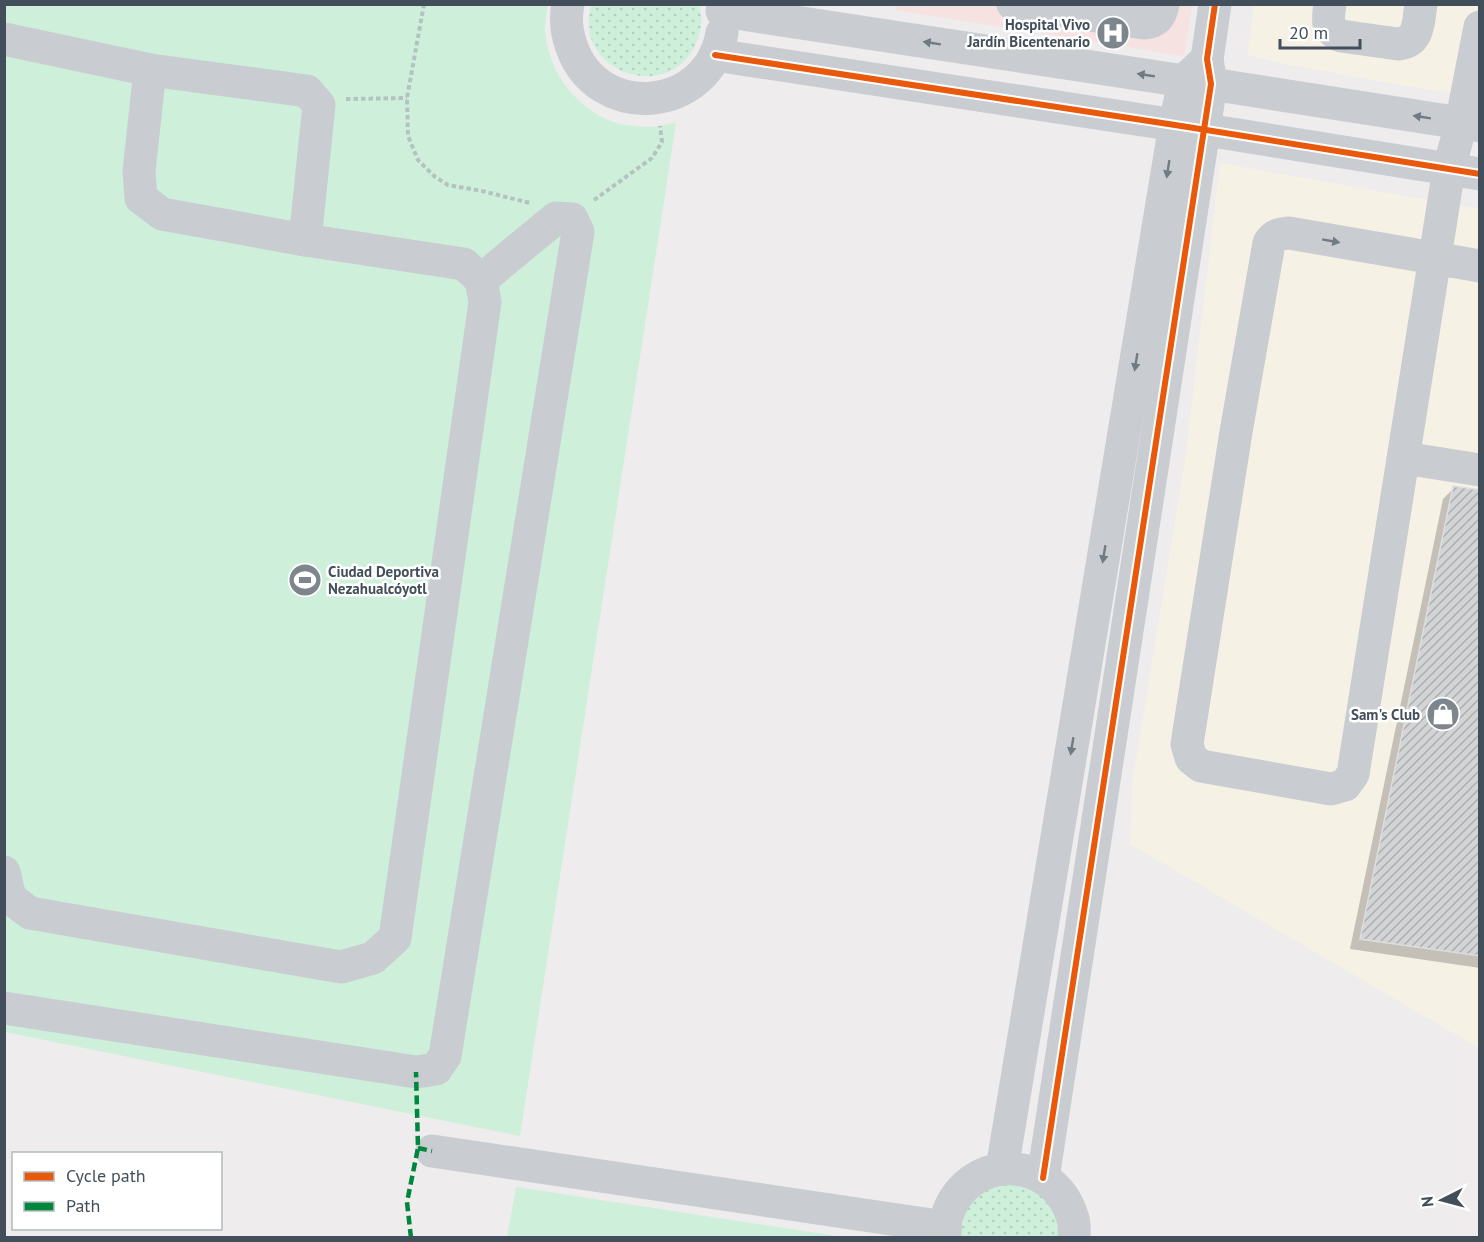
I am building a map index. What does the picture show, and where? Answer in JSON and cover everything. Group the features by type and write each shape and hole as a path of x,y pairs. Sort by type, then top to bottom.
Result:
{"street":[{"path":"568,4 567,33 575,57 589,77 610,91 633,99 658,98 681,90 701,75 715,55 720,40 723,26 721,8 1201,75 1470,125"},
{"path":"1013,4 1064,8 1144,23 1159,18 1163,4"},
{"path":"1002,1169 1189,128 1215,4"},
{"path":"1330,4 1328,18 1333,33 1398,44 1413,39 1421,4"},
{"path":"1479,27 1464,172 1435,258 1353,774 1345,785 1331,789 1201,766 1191,758 1186,744 1269,243 1274,237 1288,233 1435,258 1479,266"},
{"path":"4,39 150,70 307,91 319,105 305,240"},
{"path":"715,55 1464,172"},
{"path":"4,872 10,898 30,913 341,967 372,958 395,938 485,302 481,280 464,264 305,240 162,214 141,198 139,171 150,70"},
{"path":"1043,1178 1189,128"},
{"path":"4,1008 416,1072 436,1069 445,1056 578,232 564,218 481,280"},
{"path":"1404,458 1479,470"},
{"path":"432,1151 945,1232 945,1222 953,1200 968,1183 987,1172 1009,1168 1031,1172 1051,1183 1065,1200 1074,1221 1074,1238"}],"path":[{"path":"424,4 407,98 408,136 418,160 434,176 448,185 534,204 564,218 591,202 652,158 662,142 658,98"},
{"path":"319,105 349,98 407,98"}],"shaded area":[{"name":"Hospital Vivo Jardín Bicentenario","path":"896,4 1192,5 1184,56 895,10"},
{"path":"1254,5 1479,5 1479,99 1247,55"},
{"path":"1220,163 1479,209 1479,1048 1130,844 1132,784 1185,460"}],"green space":[{"name":"Ciudad Deportiva Nezahualcóyotl","path":"4,5 548,5 545,29 552,62 567,88 577,99 602,117 616,123 648,127 676,123 520,1136 5,1032"},
{"path":"591,5 699,5 700,32 684,61 667,72 647,76 628,73 610,63 596,48 589,29"},
{"path":"999,1177 1050,1193 1066,1238 953,1237 957,1211"},
{"path":"516,1187 843,1237 507,1237"}],"building":[{"name":"Sam's Club","path":"1453,486 1480,490 1480,956 1360,939"}],"marked path":[{"path":"411,1238 407,1202 418,1148 416,1072"},
{"path":"418,1148 432,1151"}],"cycle path":[{"path":"1043,1178 1211,84 1207,59 1215,4"},
{"path":"715,55 1480,174"}],"place":[{"name":"Hospital Vivo Jardín Bicentenario","path":"1113,33"},
{"name":"Ciudad Deportiva Nezahualcóyotl","path":"305,580"},
{"name":"Sam's Club","path":"1443,714"}]}
